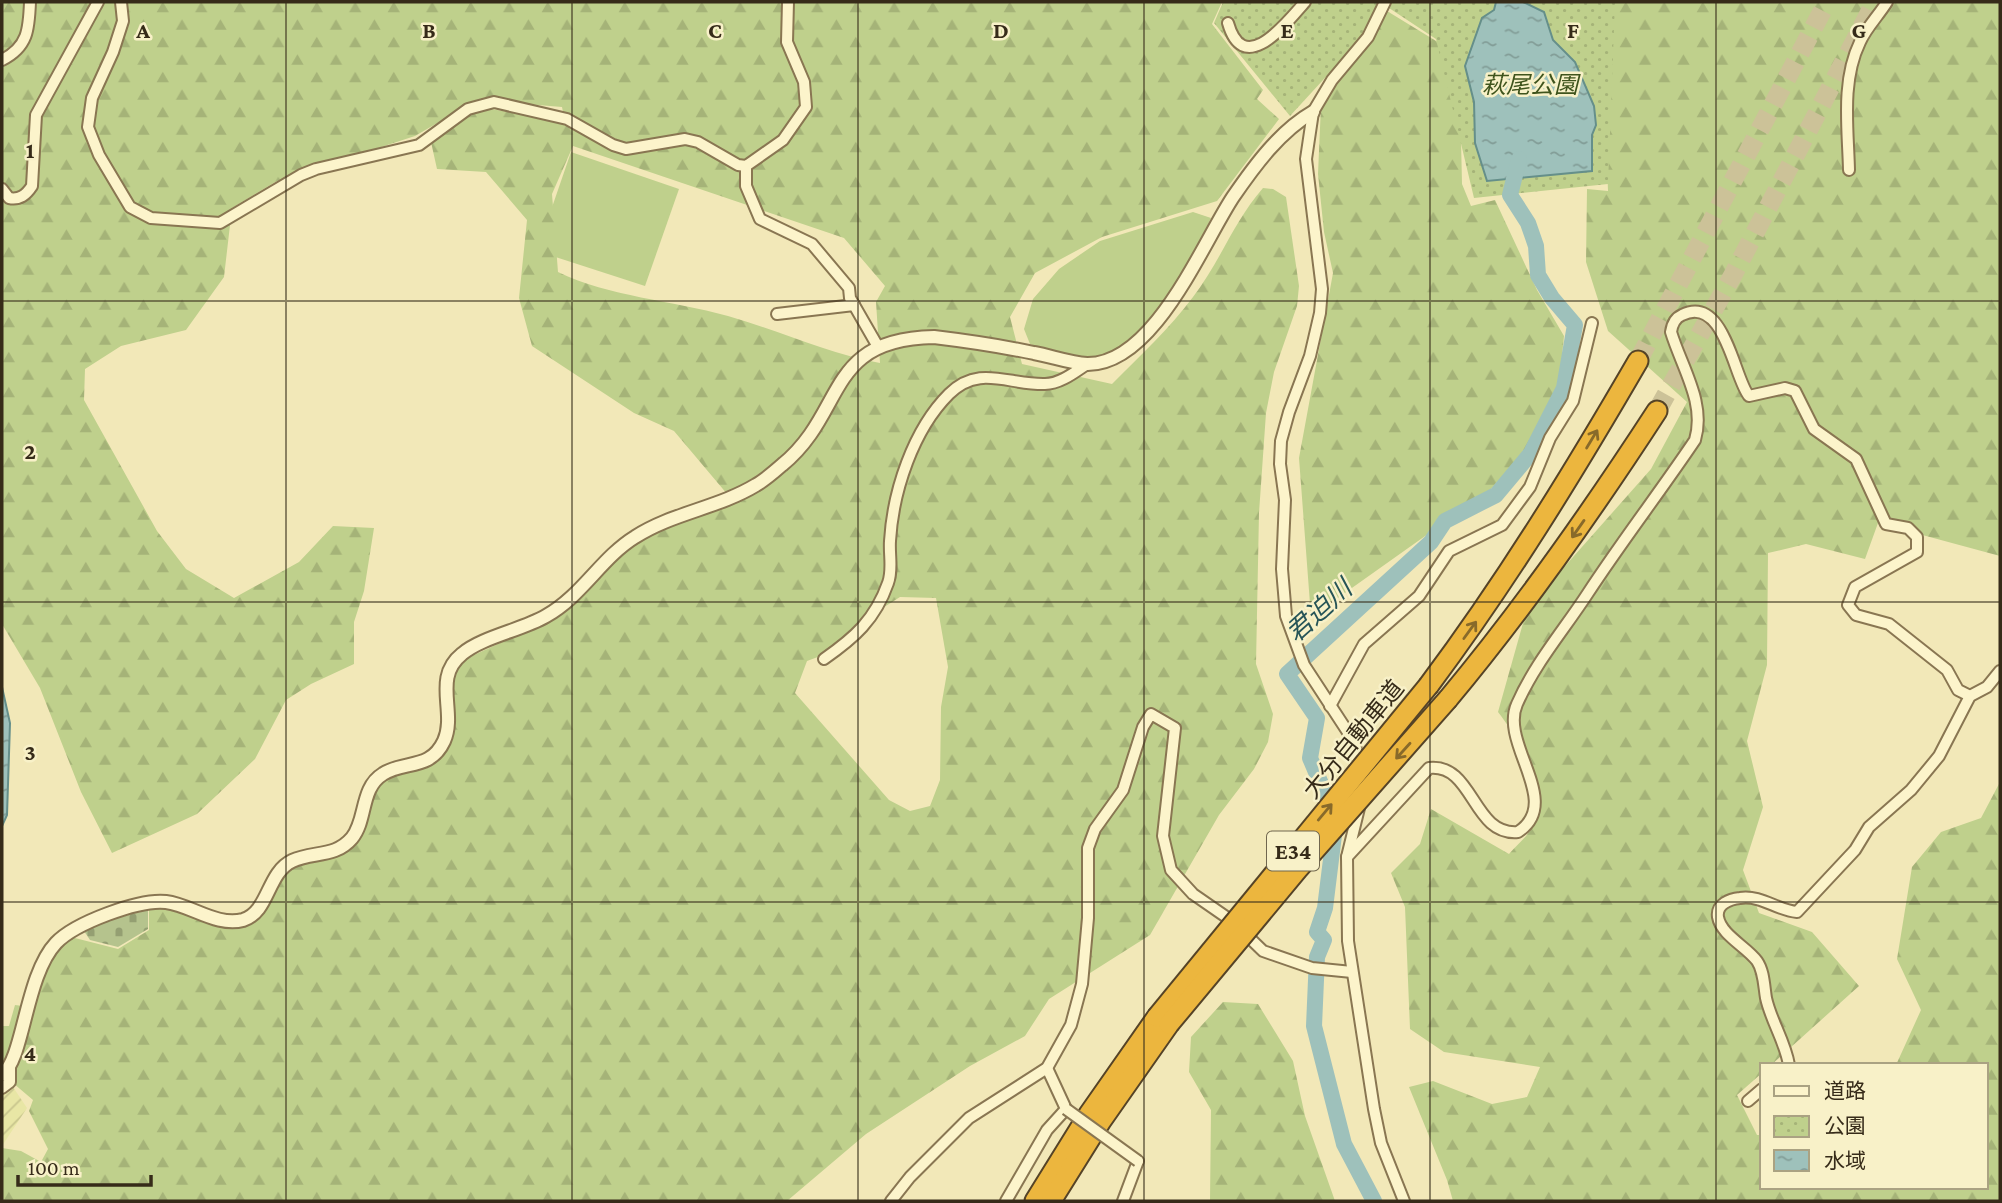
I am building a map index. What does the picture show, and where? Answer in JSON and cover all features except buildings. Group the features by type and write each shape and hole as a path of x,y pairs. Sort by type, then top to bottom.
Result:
{"highway":[{"name":"大分自動車道","path":"1035,1201 1089,1114 1429,685 1490,603 1550,509 1637,361"},
{"name":"大分自動車道","path":"1051,1201 1163,1020 1448,699 1514,617 1577,530 1657,411"}],"street":[{"path":"2,60 19,49 27,39 30,2"},
{"path":"2,189 9,198 16,200 26,195 32,186 36,115 97,2"},
{"path":"121,2 123,21 88,108 88,127 99,155 130,206 151,218 220,223 301,175 316,169 419,145 468,109 494,102 567,119 613,145 626,149 685,139 698,142 738,165 746,166 783,140 806,107 804,82 787,43 788,2"},
{"path":"1228,23 1238,41 1251,47 1265,44 1305,2"},
{"path":"1385,2 1368,37 1332,80 1313,112 1306,159 1321,301 1310,356 1282,442 1286,537 1282,569 1286,616 1296,650 1354,743 1361,789 1360,811 1347,857 1348,942 1381,1143 1404,1201"},
{"path":"1849,170 1847,91 1852,67 1860,42 1887,2"},
{"path":"824,659 860,633 889,582 890,539 907,460 948,395 967,379 999,378 1046,385 1069,377 1087,364 1125,351 1156,323 1233,198 1258,164 1295,122 1313,112"},
{"path":"746,166 746,186 760,219 812,244 849,288 854,305 877,345"},
{"path":"776,314 854,305"},
{"path":"1347,857 1429,768 1443,766 1455,773 1490,823 1501,832 1518,832 1532,817 1536,799 1513,729 1516,706 1562,627 1695,440 1699,426 1697,402 1671,332 1672,325 1680,316 1687,314 1706,317 1718,327 1729,344 1749,396 1785,388 1795,391 1814,429 1856,459 1886,524 1908,528 1917,537 1917,552 1855,587 1848,605 1856,615 1889,624 1947,670 1958,690 1970,696"},
{"path":"1330,706 1364,644 1419,596 1449,551 1502,525 1530,487 1550,438 1573,401 1592,323"},
{"path":"2,1088 10,1082 6,1071 32,985 57,943 79,927 136,905 165,902 219,919 235,922 248,918 259,909 283,866 296,859 327,854 343,847 354,836 372,786 383,774 413,766 439,750 446,737 444,690 447,676 461,654 548,615 582,588 631,539 656,524 757,485 788,460 807,436 849,369 877,345 910,337 934,337 1087,364"},
{"path":"1788,1063 1767,1000 1760,967 1725,930 1718,918 1718,909 1725,902 1740,898 1769,901 1781,910 1797,912 1855,850 1869,827 1911,790 1939,756 1970,696 1987,687 2000,671"},
{"path":"891,1201 969,1118 1047,1068 1071,1025 1083,984 1088,918 1088,848 1095,829 1123,790 1132,769 1143,727 1151,714 1175,728 1163,836 1167,861 1180,881 1232,921 1263,951 1312,968 1352,972"},
{"path":"1047,1068 1066,1109 1138,1161 1123,1201"},
{"path":"1748,1101 1760,1091"},
{"path":"1006,1201 1047,1130 1066,1109"}],"shaded area":[{"path":"11,1084 27,1108 2,1146 2,1090"}],"green space":[{"path":"2,2 1222,2 1212,24 1263,90 1257,99 1279,119 1217,201 1102,237 1035,273 1010,317 1022,364 1112,384 1184,309 1263,188 1273,189 1286,197 1299,286 1297,306 1274,372 1266,413 1259,513 1256,664 1273,714 1268,742 1254,769 1219,815 1150,935 1049,999 1025,1036 970,1066 866,1134 787,1201 2,1201 2,1148 21,1151 41,1162 48,1149 29,1111 33,1100 13,1083 38,985 57,951 71,937 118,949 149,930 149,910 166,906 240,928 260,914 279,879 299,864 341,853 359,839 375,790 392,774 449,744 454,736 448,689 463,660 550,620 634,543 674,522 733,501 674,431 634,413 532,346 519,298 527,220 486,172 437,169 431,142 464,116 491,109 565,122 562,107 477,100 415,136 277,181 232,208 224,277 186,330 121,346 85,369 84,400 157,531 186,569 234,598 299,562 333,526 374,528 364,591 354,622 354,664 311,684 286,700 255,759 197,814 112,853 81,792 40,688 2,624","holes":["573,146 844,238 885,286 876,302 880,363 842,354 728,316 620,293 558,272 552,194","900,597 936,598 948,667 941,707 940,780 930,806 910,811 889,800 795,693 807,661 834,651 854,626"]},
{"name":"萩尾公園","path":"1223,2 1615,2 1608,184 1474,198 1436,39 1389,8 1290,116 1214,23"},
{"path":"1568,2 2000,2 2000,556 1878,523 1865,559 1806,544 1768,553 1767,665 1747,741 1763,807 1743,870 1759,913 1812,932 1859,986 1773,1063 1760,1063 1760,1075 1737,1095 1757,1135 1760,1135 1760,1189 1988,1189 1988,1063 1897,1063 1921,1010 1897,959 1912,867 1941,832 1981,818 2000,782 2000,1201 1453,1201 1409,1087 1433,1081 1492,1104 1527,1097 1540,1067 1444,1052 1410,1029 1405,907 1391,873 1420,844 1431,809 1509,854 1531,829 1537,813 1536,782 1525,752 1498,712 1527,609 1651,469 1687,402 1608,331 1586,262 1587,189 1608,191 1605,111"},
{"path":"1387,11 1441,44 1461,139 1462,184 1471,206 1495,200 1537,290 1564,336 1559,386 1524,452 1490,490 1311,617 1299,458 1333,273 1324,232 1318,174 1321,105 1366,46"},
{"path":"571,152 679,189 645,286 537,251"},
{"path":"1193,212 1211,218 1177,285 1147,327 1128,342 1107,353 1082,358 1030,344 1024,329 1033,299 1059,269 1100,241"},
{"path":"148,909 148,929 118,947 90,940 84,931 98,924"},
{"path":"1223,1002 1258,1004 1293,1061 1305,1116 1335,1201 1210,1201 1211,1110 1189,1072 1191,1037"},
{"path":"15,1005 23,1006 9,1055 2,1069 2,1026 9,1026"}],"water":[{"path":"1496,2 1523,2 1544,12 1553,40 1575,62 1594,106 1596,125 1592,135 1592,171 1487,181 1475,143 1474,102 1465,66 1482,18 1494,10"},
{"path":"2,687 10,723 7,815 2,826"}],"waterway":[{"name":"君迫川","path":"1374,1201 1344,1144 1314,1026 1317,957 1324,940 1317,932 1325,908 1336,819 1310,758 1317,718 1287,674 1431,542 1445,521 1496,495 1531,453 1564,388 1575,325 1552,298 1538,275 1536,246 1528,223 1510,195 1519,159"}],"tunnel":[{"path":"1638,361 1827,2"},
{"path":"1657,411 1733,275 1875,2"}]}
